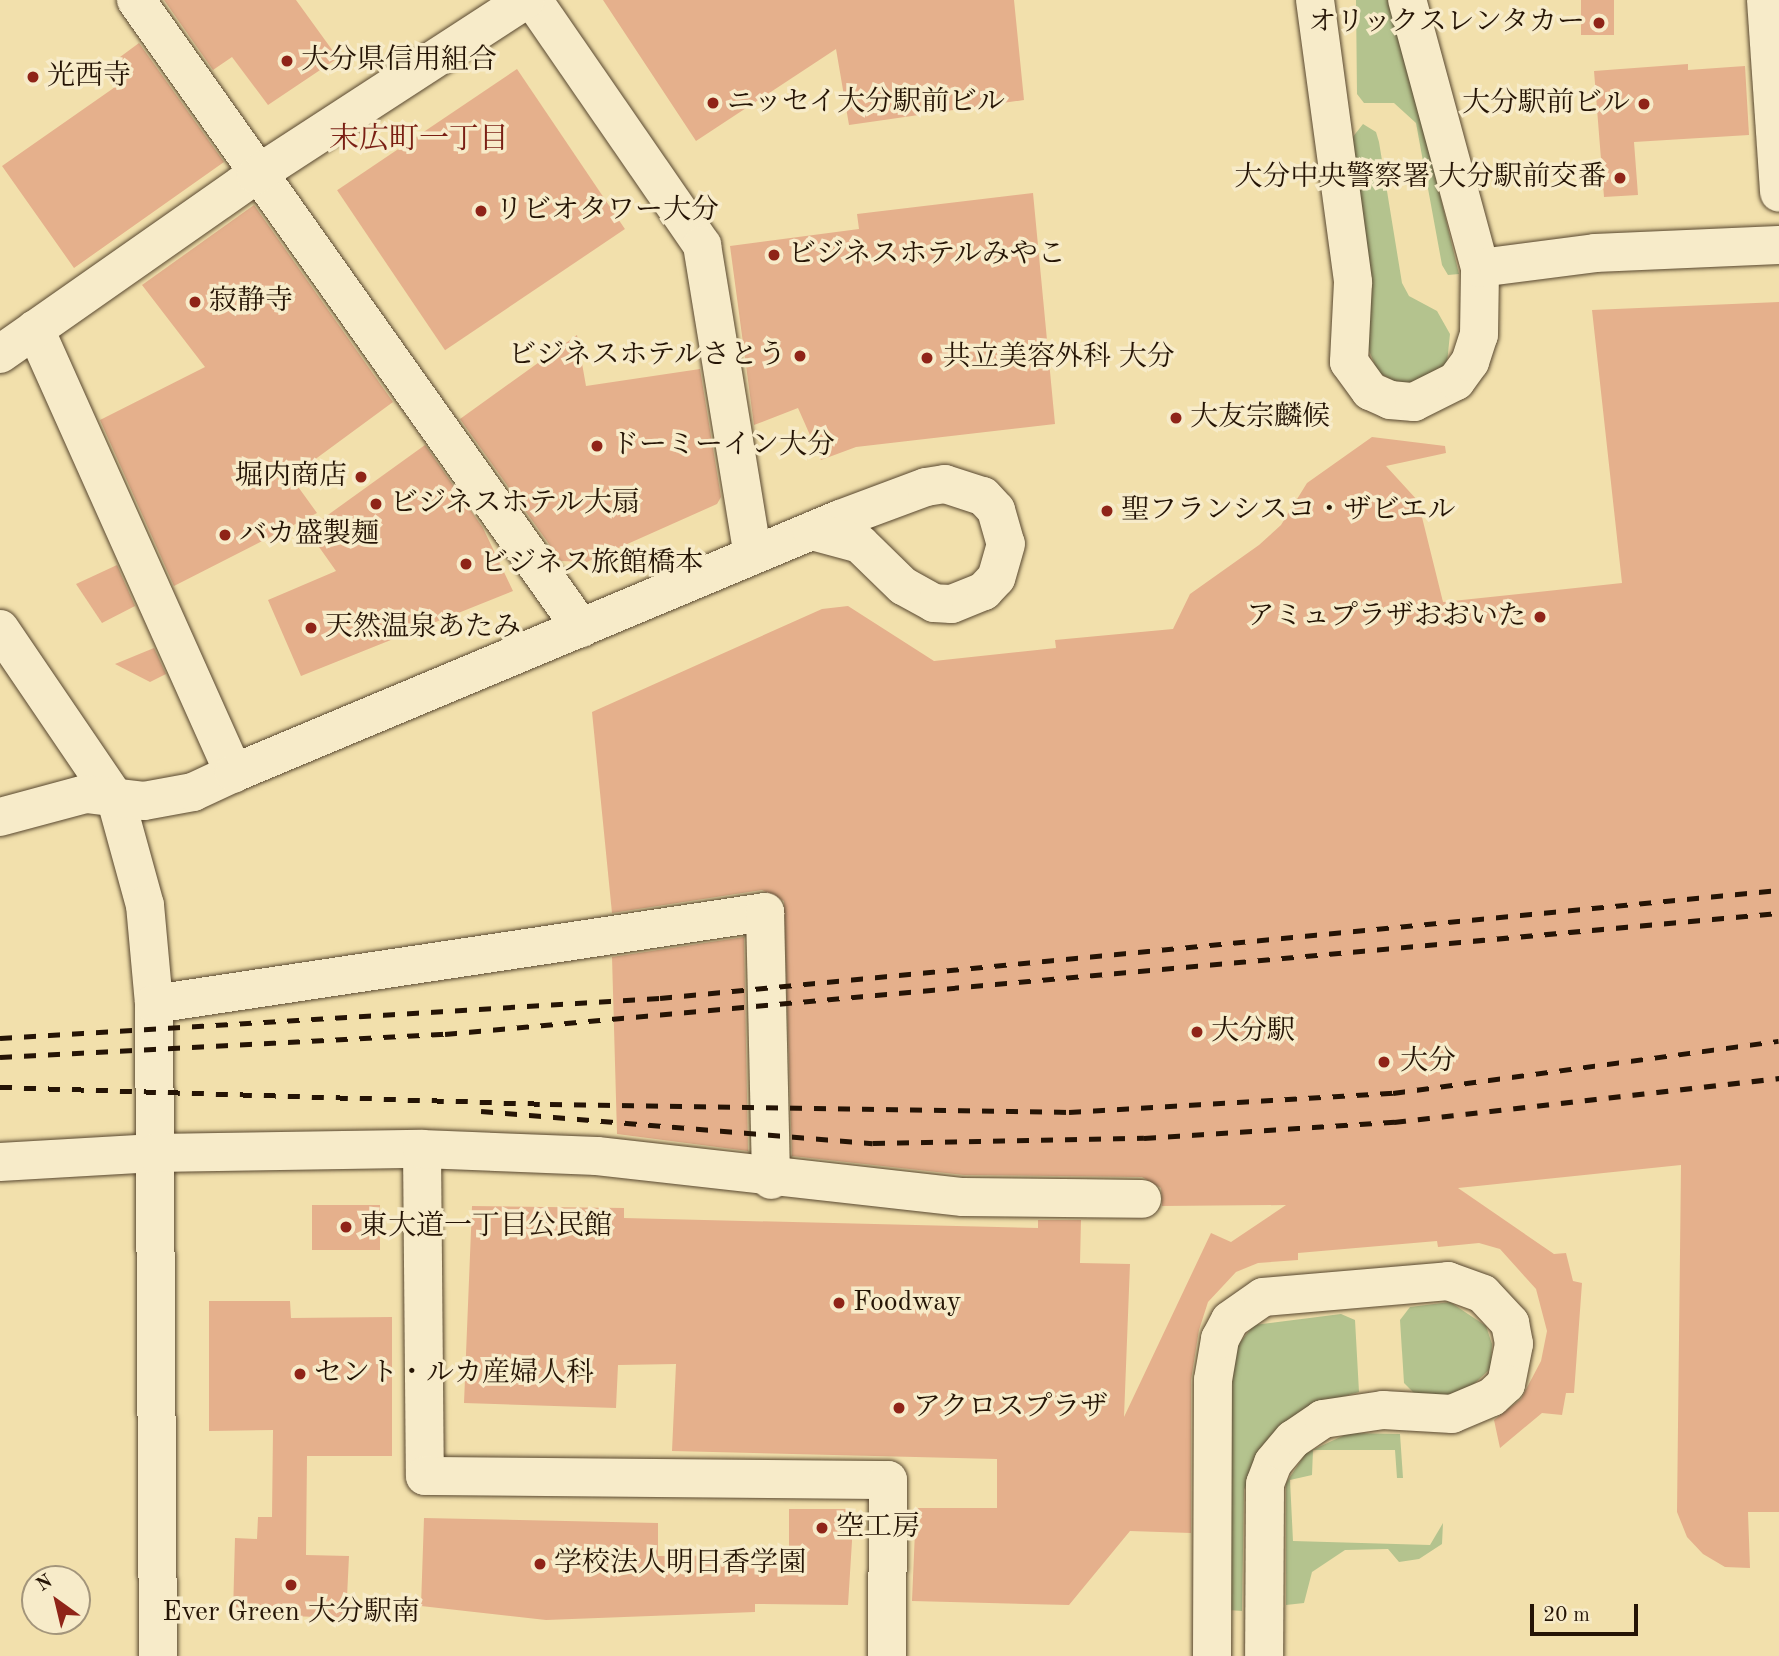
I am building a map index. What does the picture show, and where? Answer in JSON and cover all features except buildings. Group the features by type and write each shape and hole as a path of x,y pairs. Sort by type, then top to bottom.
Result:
{"street":[{"path":"136,0 256,176 581,628"},
{"path":"0,354 256,176 525,0"},
{"path":"533,0 702,245 753,555"},
{"path":"1315,0 1353,282 1346,346 1356,377 1370,391 1390,400 1414,401 1456,381 1479,335 1480,268 1407,0"},
{"path":"1766,0 1779,193"},
{"path":"1480,268 1595,253 1779,245"},
{"path":"35,329 234,774"},
{"path":"0,817 56,798 86,794 116,800 167,800 812,531 945,484 983,496 1000,518 1006,544 1000,570 984,591 951,604 933,603 903,586 860,544 812,531"},
{"path":"0,629 116,800 145,905 154,1004 158,1656"},
{"path":"154,1004 765,912 771,1180"},
{"path":"422,1149 425,1476 888,1480 887,1656"},
{"path":"0,1162 155,1153 422,1149 597,1156 771,1180 963,1197 1142,1199"},
{"path":"1212,1656 1213,1380 1220,1339 1230,1320 1263,1297 1448,1281 1483,1294 1510,1322 1514,1344 1506,1384 1492,1397 1452,1414 1383,1410 1324,1419 1293,1439 1273,1462 1265,1484 1264,1656"}],"green space":[{"path":"1356,0 1393,0 1459,274 1448,275 1442,265 1416,123 1394,103 1364,103 1357,94"},
{"path":"1363,124 1376,132 1379,142 1402,283 1409,296 1437,311 1450,334 1447,363 1430,379 1400,385 1378,372 1367,346 1372,287 1352,138"},
{"path":"1450,1302 1486,1326 1492,1344 1491,1368 1461,1396 1418,1397 1404,1383 1400,1320 1410,1307"},
{"path":"1341,1314 1355,1320 1359,1392 1309,1406 1262,1446 1244,1490 1242,1611 1228,1610 1233,1351 1254,1325"},
{"path":"1349,1433 1400,1434 1403,1478 1397,1478 1395,1450 1313,1450 1312,1475 1290,1480 1293,1541 1430,1545 1443,1523 1442,1544 1419,1559 1399,1562 1388,1549 1345,1550 1312,1572 1304,1603 1286,1605 1286,1483 1306,1453"}],"railway":[{"path":"0,1038 660,998 1779,890"},
{"path":"0,1057 445,1034 1779,913"},
{"path":"0,1087 550,1104 1069,1112 1393,1093 1779,1041"},
{"path":"481,1111 873,1143 1144,1138 1394,1122 1779,1078"}],"place":[{"name":"オリックスレンタカー","path":"1599,23"},
{"name":"大分県信用組合","path":"287,61"},
{"name":"光西寺","path":"33,77"},
{"name":"ニッセイ大分駅前ビル","path":"713,103"},
{"name":"大分駅前ビル","path":"1644,104"},
{"name":"大分中央警察署 大分駅前交番","path":"1620,178"},
{"name":"リビオタワー大分","path":"481,211"},
{"name":"ビジネスホテルみやこ","path":"774,255"},
{"name":"寂静寺","path":"195,302"},
{"name":"ビジネスホテルさとう","path":"800,356"},
{"name":"共立美容外科 大分","path":"927,358"},
{"name":"大友宗麟候","path":"1176,418"},
{"name":"ドーミーイン大分","path":"597,446"},
{"name":"堀内商店","path":"361,477"},
{"name":"ビジネスホテル大扇","path":"376,504"},
{"name":"聖フランシスコ・ザビエル","path":"1107,511"},
{"name":"バカ盛製麺","path":"225,535"},
{"name":"ビジネス旅館橋本","path":"466,564"},
{"name":"アミュプラザおおいた","path":"1540,617"},
{"name":"天然温泉あたみ","path":"311,628"},
{"name":"大分駅","path":"1197,1032"},
{"name":"大分","path":"1384,1062"},
{"name":"東大道一丁目公民館","path":"346,1227"},
{"name":"Foodway","path":"839,1303"},
{"name":"セント・ルカ産婦人科","path":"300,1374"},
{"name":"アクロスプラザ","path":"899,1408"},
{"name":"空工房","path":"822,1528"},
{"name":"学校法人明日香学園","path":"540,1564"},
{"name":"Ever Green 大分駅南","path":"291,1585"}],"district":[{"name":"末広町一丁目","path":"419,140"}]}
